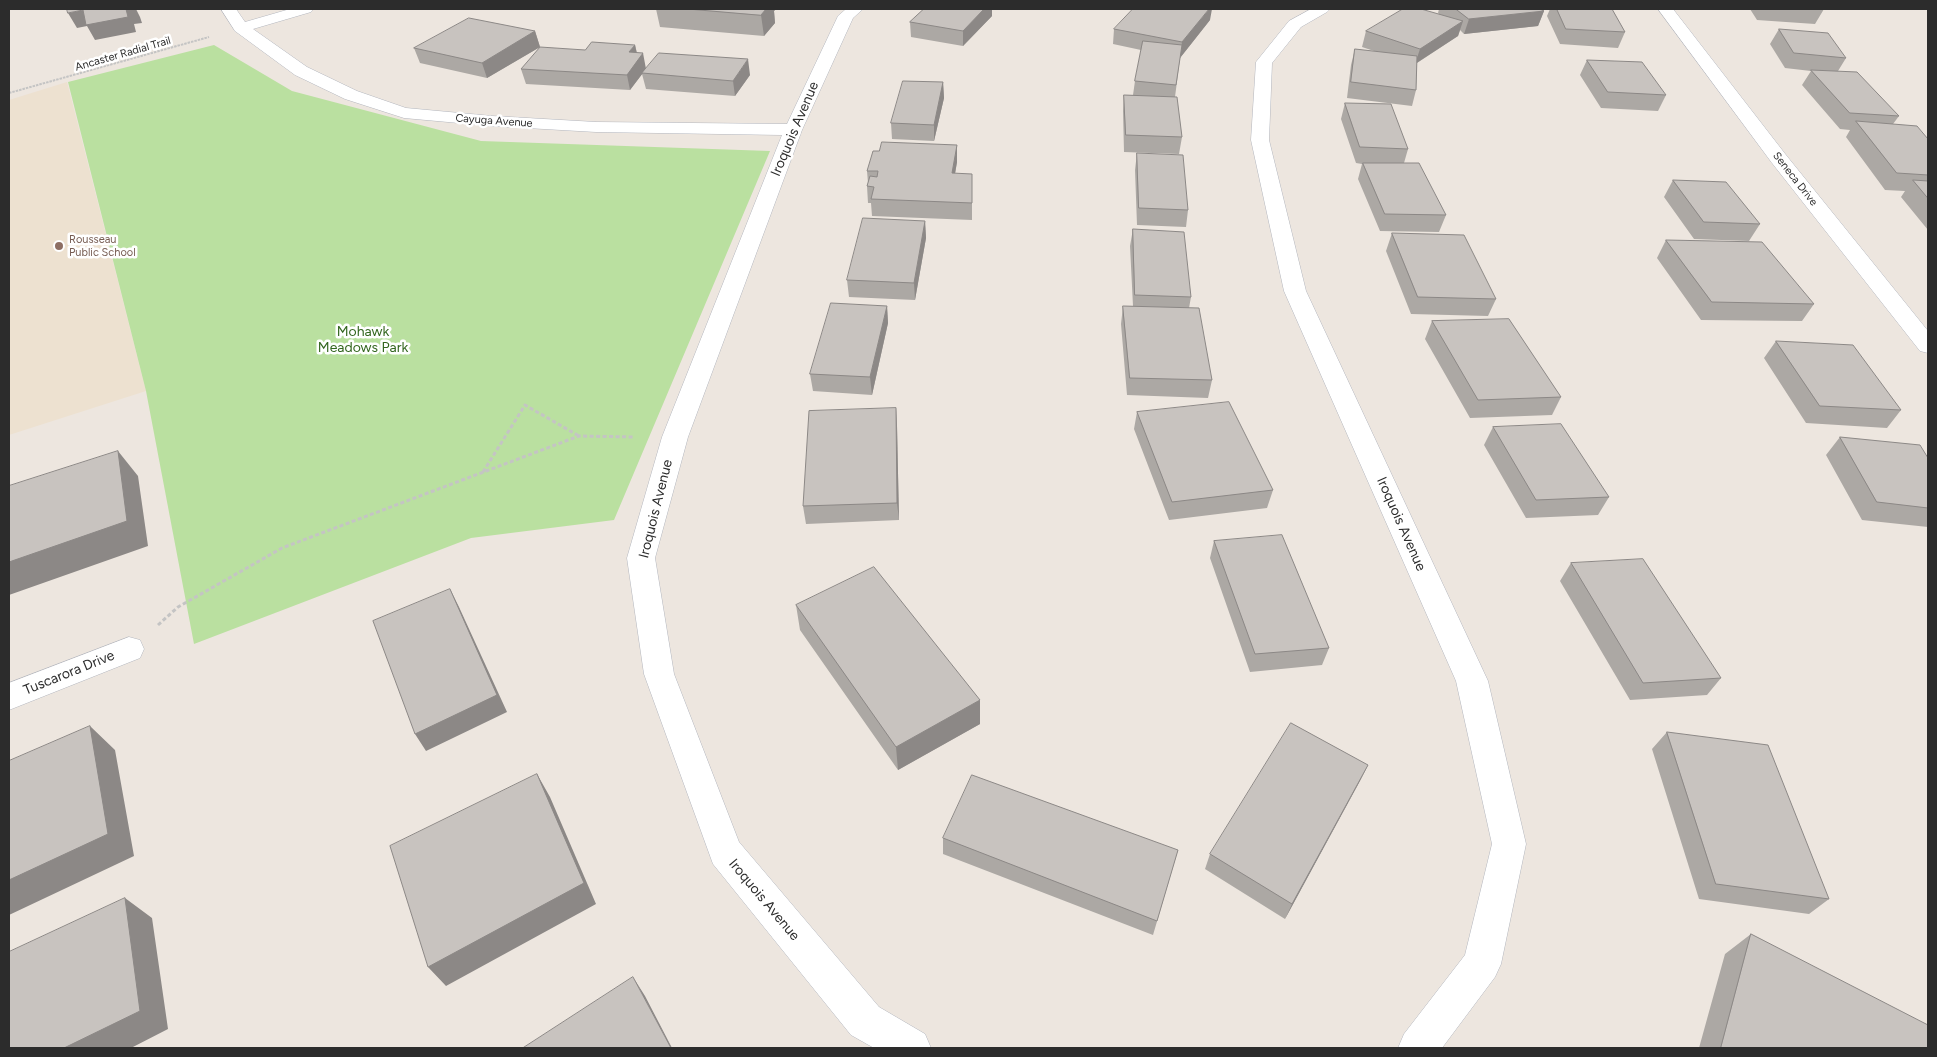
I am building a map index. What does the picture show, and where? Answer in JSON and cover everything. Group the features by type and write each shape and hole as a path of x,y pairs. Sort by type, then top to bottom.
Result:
{"street":[{"name":"Cayuga Avenue","path":"229,9 241,28 301,71 351,96 404,113 492,121 596,127 793,130"},
{"path":"241,28 306,9"},
{"name":"Iroquois Avenue","path":"855,9 846,16 793,130 675,437 641,558 659,674 725,852 865,1021 911,1048"},
{"name":"Iroquois Avenue","path":"1322,9 1295,24 1264,62 1260,140 1295,292 1472,681 1509,844 1482,964 1418,1048"},
{"name":"Seneca Drive","path":"1665,9 1779,159 1928,346"},
{"name":"Tuscarora Drive","path":"9,697 129,650"}],"path":[{"name":"Ancaster Radial Trail","path":"9,93 241,28"},
{"path":"482,472 525,405 579,436"},
{"path":"129,650 178,607 282,548 579,436 675,437"}],"shaded area":[{"name":"Rousseau Public School","path":"67,82 146,391 9,435 9,100"}],"green space":[{"name":"Mohawk Meadows Park","path":"214,45 292,91 481,141 770,151 614,520 471,538 194,644 146,391 68,82"}],"building":[{"path":"67,9 126,9 128,17 86,25 83,10 68,13"},
{"path":"688,9 766,9 761,15"},
{"path":"924,9 984,9 963,31 910,22"},
{"path":"1133,9 1209,9 1182,42 1114,29"},
{"path":"1403,9 1421,9 1463,21 1420,49 1366,31"},
{"path":"1456,9 1540,9 1544,11 1469,19"},
{"path":"1557,9 1612,9 1625,32 1566,29"},
{"path":"469,18 535,31 482,63 414,48"},
{"path":"1779,29 1828,33 1846,58 1794,53"},
{"path":"1143,41 1182,45 1176,85 1135,81"},
{"path":"592,42 635,45 629,52 643,53 627,75 521,69 540,47 585,50"},
{"path":"1355,49 1417,56 1416,90 1351,82"},
{"path":"659,53 748,59 733,81 642,73"},
{"path":"1587,60 1642,62 1666,95 1608,92"},
{"path":"1811,70 1857,72 1899,116 1850,113"},
{"path":"903,81 943,82 934,125 891,123"},
{"path":"1124,95 1177,97 1182,137 1126,135"},
{"path":"1345,103 1391,104 1408,149 1360,147"},
{"path":"1856,121 1917,126 1928,139 1928,175 1897,173"},
{"path":"882,142 957,145 952,173 972,174 972,203 871,199 874,187 867,186 870,176 877,177 878,171 867,171 873,151 879,151"},
{"path":"1137,153 1183,155 1188,210 1139,208"},
{"path":"1363,163 1419,163 1446,215 1385,214"},
{"path":"1673,180 1726,182 1760,224 1704,222"},
{"path":"1913,180 1928,181 1928,198"},
{"path":"863,218 925,221 914,283 847,280"},
{"path":"1133,229 1184,232 1191,297 1135,295"},
{"path":"1392,233 1464,235 1496,299 1418,297"},
{"path":"1666,240 1762,242 1814,304 1712,302"},
{"path":"831,303 887,306 870,377 810,374"},
{"path":"1123,306 1199,308 1212,380 1130,378"},
{"path":"1509,319 1561,397 1478,400 1432,321"},
{"path":"1776,341 1853,345 1901,410 1820,406"},
{"path":"1229,402 1273,490 1172,502 1137,412"},
{"path":"896,408 897,503 803,506 809,411"},
{"path":"1561,424 1609,497 1536,500 1493,427"},
{"path":"1840,437 1920,445 1928,458 1928,508 1877,502"},
{"path":"118,451 127,521 9,562 9,486"},
{"path":"1282,535 1329,648 1255,654 1214,541"},
{"path":"1643,559 1721,678 1643,683 1571,563"},
{"path":"874,567 980,700 896,747 796,605"},
{"path":"450,589 497,695 415,734 373,621"},
{"path":"1291,723 1368,765 1292,904 1210,854"},
{"path":"90,726 108,834 9,880 9,761"},
{"path":"1667,732 1768,745 1829,899 1716,884"},
{"path":"537,774 584,883 428,967 390,846"},
{"path":"972,775 1178,850 1157,921 943,838"},
{"path":"125,898 140,1011 64,1048 9,1048 9,952"},
{"path":"1751,934 1928,1025 1928,1048 1721,1048"},
{"path":"633,977 671,1048 523,1048"}],"place":[{"name":"Rousseau Public School","path":"59,246"}]}
